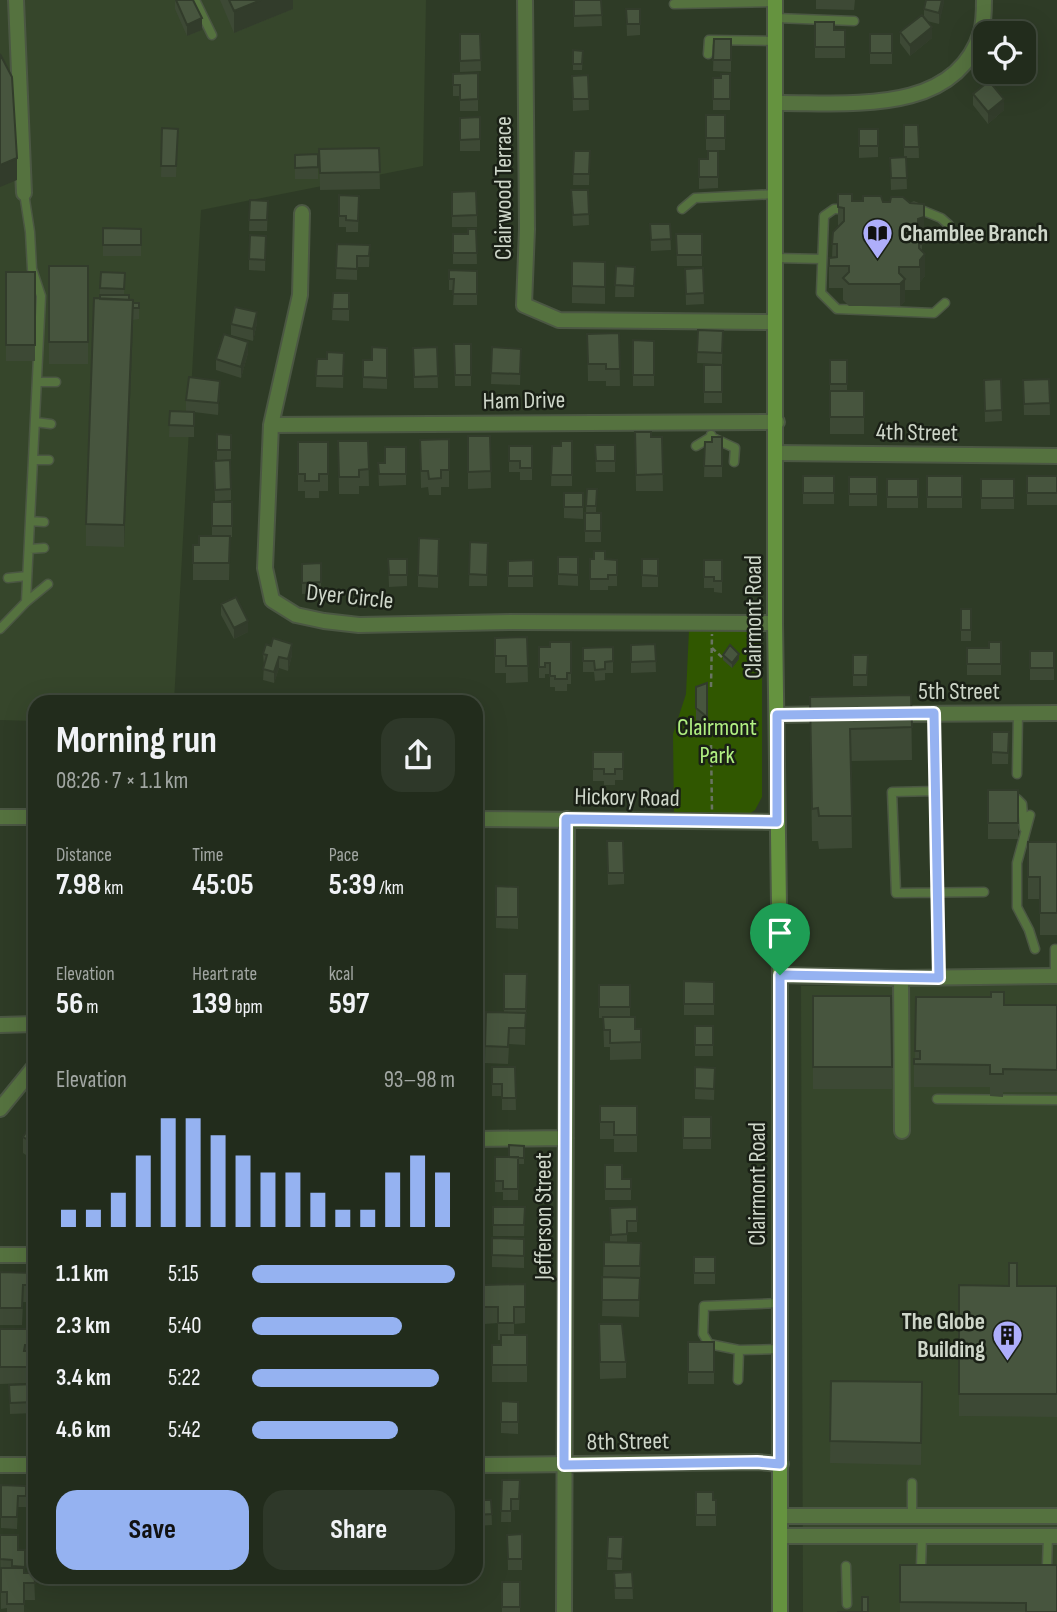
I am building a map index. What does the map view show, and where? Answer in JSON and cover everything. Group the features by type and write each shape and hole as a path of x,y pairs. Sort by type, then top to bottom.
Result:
{"main road":[{"name":"Clairmont Road","path":"775,1 780,1612"}],"street":[{"path":"16,0 24,193"},
{"name":"Clairwood Terrace","path":"525,0 527,229 524,305 559,320 725,316 775,322"},
{"path":"776,103 877,101 918,95 949,79 970,57 982,30 984,0"},
{"name":"Dyer Circle","path":"302,213 300,295 271,425 265,568 272,600 296,615 324,621 372,625 511,622 775,623"},
{"name":"Ham Drive","path":"271,425 776,422"},
{"name":"4th Street","path":"776,453 1057,456"},
{"name":"5th Street","path":"880,714 1057,713"},
{"path":"777,715 839,714"},
{"path":"0,817 28,817"},
{"name":"Hickory Road","path":"483,819 777,822"},
{"name":"Jefferson Street","path":"564,1612 566,819"},
{"path":"780,975 901,978 1056,976"},
{"path":"901,978 902,1131"},
{"path":"0,1026 28,1024"},
{"path":"0,1109 28,1075"},
{"path":"483,1139 566,1138"},
{"path":"0,1255 28,1255"},
{"name":"8th Street","path":"483,1465 780,1464"},
{"path":"0,1465 28,1465"},
{"path":"781,1516 1057,1516"},
{"path":"780,1536 1052,1536"}],"lane":[{"path":"195,0 212,34"},
{"path":"674,4 775,1"},
{"path":"776,18 854,21"},
{"path":"708,54 709,40 776,41"},
{"path":"24,193 32,269 41,296 26,602"},
{"path":"682,209 695,198 776,194"},
{"path":"901,207 915,207 941,218 949,225"},
{"path":"861,208 834,209 824,216 821,293 837,309 934,313 945,303"},
{"path":"776,258 822,259"},
{"path":"37,382 56,382"},
{"path":"35,422 51,424"},
{"path":"710,422 711,438"},
{"path":"696,446 711,438"},
{"path":"711,438 735,448 734,462"},
{"path":"33,460 49,460"},
{"path":"30,522 44,522"},
{"path":"29,549 44,548"},
{"path":"8,578 27,576"},
{"path":"0,629 48,584"},
{"path":"934,713 939,978"},
{"path":"1017,774 1018,713"},
{"path":"936,791 892,792 896,893 984,892"},
{"path":"1017,799 1022,804 1025,835"},
{"path":"1030,814 1017,863 1017,907 1035,949"},
{"path":"1055,949 1056,976"},
{"path":"937,1099 1057,1100"},
{"path":"780,1303 704,1306 703,1334 709,1345 739,1350 780,1349"},
{"path":"738,1380 739,1350"},
{"path":"912,1483 912,1516"},
{"path":"921,1566 922,1536"},
{"path":"1047,1566 1052,1536"},
{"path":"846,1566 847,1604"}],"path":[{"path":"711,687 712,634"},
{"path":"712,648 724,659"},
{"path":"711,745 712,813"}],"shaded area":[{"path":"0,0 426,0 423,166 201,210 174,695 28,695 28,721 0,720"},
{"path":"1057,985 1057,1612 803,1612 801,986"}],"green space":[{"name":"Clairmont Park","path":"689,630 741,631 758,640 762,648 762,797 755,810 749,814 674,815 673,734 686,694"}],"building":[{"path":"176,0 193,0 202,18 187,25"},
{"path":"229,0 261,0 234,11"},
{"path":"574,0 601,0 602,15 574,16"},
{"path":"926,0 942,0 939,13 924,9"},
{"path":"626,9 640,9 640,24 627,24"},
{"path":"922,15 932,27 910,45 900,32"},
{"path":"815,22 834,22 834,30 845,30 845,47 815,47"},
{"path":"460,34 480,34 481,60 460,61"},
{"path":"870,34 892,34 892,53 870,53"},
{"path":"714,39 731,39 731,60 713,60"},
{"path":"573,50 583,51 582,64 573,64"},
{"path":"0,54 12,77 17,158 0,165"},
{"path":"478,73 478,99 460,100 460,85 453,85 453,74"},
{"path":"721,74 730,74 730,99 713,99 713,78 721,78"},
{"path":"588,75 589,99 573,99 572,76"},
{"path":"985,84 992,84 1004,99 988,112 973,94"},
{"path":"706,115 725,115 725,138 706,138"},
{"path":"480,117 480,139 460,140 460,118"},
{"path":"904,125 918,125 919,147 904,147"},
{"path":"162,128 178,129 176,166 161,166"},
{"path":"859,129 878,129 878,146 859,146"},
{"path":"379,148 380,172 320,173 319,149"},
{"path":"574,151 590,151 589,174 573,174"},
{"path":"708,151 718,151 718,177 699,177 699,159 708,159"},
{"path":"318,154 318,167 295,168 295,155"},
{"path":"906,157 907,178 891,178 890,158"},
{"path":"571,190 588,190 589,214 573,215"},
{"path":"476,191 477,215 452,216 452,192"},
{"name":"Chamblee Branch","path":"838,194 852,194 852,201 863,201 863,196 881,196 883,202 890,202 891,197 903,197 910,203 924,204 924,217 918,219 918,226 922,227 922,244 919,244 919,248 925,254 920,260 920,267 899,267 899,273 905,279 900,284 849,284 843,278 849,272 849,266 829,266 829,258 837,257 837,244 832,244 833,232 844,221 844,208 838,207"},
{"path":"339,195 359,196 358,221 339,216"},
{"path":"250,200 268,201 267,220 249,220"},
{"path":"650,224 670,224 671,239 651,240"},
{"path":"103,228 141,229 141,245 103,245"},
{"path":"468,229 476,229 477,253 453,253 453,234 468,234"},
{"path":"676,234 702,234 702,255 677,255"},
{"path":"250,235 266,236 265,260 249,259"},
{"path":"337,244 370,245 369,256 357,256 357,269 336,268"},
{"path":"572,261 605,262 605,287 572,286"},
{"path":"49,266 88,266 88,342 49,342"},
{"path":"616,266 635,267 634,286 615,285"},
{"path":"703,268 704,293 686,294 685,269"},
{"path":"449,270 477,271 477,294 453,294 454,279 449,279"},
{"path":"6,272 35,272 35,345 6,345"},
{"path":"101,272 125,273 124,289 100,288"},
{"path":"333,293 349,293 349,309 332,309"},
{"path":"100,295 129,295 129,300 100,299"},
{"path":"94,298 133,300 124,525 86,524"},
{"path":"235,307 257,312 253,329 231,324"},
{"path":"698,330 723,331 722,353 697,352"},
{"path":"619,333 620,369 606,369 606,364 588,364 587,334"},
{"path":"224,334 248,342 241,367 216,359"},
{"path":"633,340 654,341 654,375 633,375"},
{"path":"454,344 471,344 471,375 455,375"},
{"path":"372,347 387,348 387,378 363,377 363,360 372,360"},
{"path":"437,347 438,376 414,377 413,348"},
{"path":"492,347 521,349 520,374 491,373"},
{"path":"327,352 344,353 343,376 316,376 317,359 327,359"},
{"path":"830,360 847,360 847,384 830,384"},
{"path":"704,365 722,365 722,392 704,392"},
{"path":"189,377 220,381 218,403 186,400"},
{"path":"1001,379 1002,410 985,411 984,380"},
{"path":"1049,379 1050,403 1024,404 1023,380"},
{"path":"830,391 864,391 864,417 830,417"},
{"path":"170,411 194,412 194,426 169,425"},
{"path":"635,432 651,432 651,437 662,437 663,474 636,475"},
{"path":"217,434 231,435 231,450 217,450"},
{"path":"468,436 490,436 491,471 468,472"},
{"path":"712,437 722,437 722,466 704,466 705,442 712,442"},
{"path":"449,439 449,470 441,470 441,478 429,479 428,471 421,471 420,440"},
{"path":"338,441 368,441 369,469 359,470 359,477 339,477"},
{"path":"561,441 572,441 572,475 551,475 552,446 561,446"},
{"path":"298,442 328,442 328,474 319,474 319,481 305,481 305,474 298,474"},
{"path":"595,445 615,445 615,461 596,461"},
{"path":"509,446 532,446 532,468 520,468 520,461 509,461"},
{"path":"385,447 406,447 406,474 379,474 378,463 385,463"},
{"path":"230,460 231,489 215,490 214,461"},
{"path":"803,476 834,476 834,493 803,493"},
{"path":"927,476 962,476 962,497 927,497"},
{"path":"1027,476 1057,476 1057,493 1027,493"},
{"path":"849,477 877,477 877,494 849,494"},
{"path":"887,479 918,479 918,497 887,497"},
{"path":"981,479 1014,479 1014,498 981,498"},
{"path":"587,489 597,489 596,506 586,506"},
{"path":"564,493 583,493 583,507 564,507"},
{"path":"212,502 232,502 232,526 212,526"},
{"path":"585,513 601,513 601,531 585,531"},
{"path":"199,536 230,536 229,563 193,563 193,545 199,545"},
{"path":"419,538 439,539 438,576 418,575"},
{"path":"470,542 488,543 487,575 469,574"},
{"path":"594,551 605,551 605,559 617,560 617,575 608,575 608,579 590,579 590,559 594,559"},
{"path":"558,557 578,557 578,575 558,574"},
{"path":"388,559 407,559 407,575 389,575"},
{"path":"642,559 658,559 658,576 642,575"},
{"path":"533,560 533,576 508,576 508,561"},
{"path":"704,560 722,560 722,581 714,581 714,577 704,577"},
{"path":"321,563 321,582 302,583 302,564"},
{"path":"236,597 248,621 234,628 221,604"},
{"path":"961,609 971,609 971,630 961,630"},
{"path":"527,637 528,666 506,666 506,656 495,656 495,638"},
{"path":"273,638 292,644 288,659 279,657 274,672 263,669 267,655 263,654 266,644 271,646"},
{"path":"550,642 571,642 571,673 567,673 567,679 550,676 550,663 539,667 539,647 550,647"},
{"path":"989,642 1001,642 1001,664 967,664 967,648 989,648"},
{"path":"655,644 656,661 631,662 631,645"},
{"path":"730,645 739,654 732,663 723,655"},
{"path":"613,647 613,661 605,662 605,669 595,670 594,661 583,661 583,648"},
{"path":"1030,651 1054,651 1054,668 1030,668"},
{"path":"853,655 868,655 867,675 853,675"},
{"path":"707,683 707,717 696,708 696,687"},
{"path":"911,695 912,727 850,729 852,816 819,816 818,808 812,809 810,697"},
{"path":"992,732 1009,732 1008,753 992,752"},
{"path":"593,752 623,752 623,769 615,769 615,774 604,774 604,769 593,769"},
{"path":"988,790 1018,790 1018,823 988,823"},
{"path":"607,841 623,841 624,873 608,873"},
{"path":"1028,842 1057,842 1057,913 1040,913 1040,877 1028,877"},
{"path":"496,886 518,887 518,917 496,917"},
{"path":"504,974 527,974 526,1009 504,1009"},
{"path":"684,981 714,982 714,1004 684,1004"},
{"path":"599,985 630,985 630,1007 599,1007"},
{"path":"991,992 1004,992 1004,1005 1057,1005 1057,1070 1003,1069 1003,1074 990,1074 990,1065 914,1064 914,1059 920,1059 920,1051 915,1051 916,997 991,997"},
{"path":"813,996 891,996 892,1067 813,1067"},
{"path":"486,1012 526,1013 525,1028 509,1028 508,1047 485,1046"},
{"path":"603,1017 635,1017 635,1029 641,1029 641,1042 610,1043 610,1030 604,1030"},
{"path":"695,1026 713,1026 713,1045 695,1045"},
{"path":"492,1067 515,1067 516,1098 502,1098 502,1084 492,1084"},
{"path":"695,1067 715,1068 714,1089 695,1088"},
{"path":"600,1106 637,1106 637,1135 614,1135 614,1122 600,1122"},
{"path":"683,1117 711,1117 711,1138 683,1138"},
{"path":"509,1145 524,1146 524,1158 509,1157"},
{"path":"495,1157 518,1157 518,1189 503,1189 503,1181 495,1181"},
{"path":"605,1165 622,1165 622,1179 631,1179 631,1189 605,1189"},
{"path":"493,1207 525,1207 524,1225 493,1225"},
{"path":"637,1207 637,1221 627,1221 627,1234 611,1235 610,1208"},
{"path":"492,1238 524,1239 524,1256 492,1255"},
{"path":"604,1242 641,1243 640,1266 604,1266"},
{"path":"694,1257 715,1257 715,1273 694,1273"},
{"name":"The Globe Building","path":"1009,1263 1017,1263 1017,1286 1057,1286 1057,1394 959,1394 959,1285 1009,1286"},
{"path":"0,1272 28,1273 28,1285 23,1285 22,1308 0,1308"},
{"path":"602,1277 640,1278 639,1300 602,1300"},
{"path":"525,1284 525,1307 514,1307 514,1323 498,1323 498,1307 484,1307 483,1285"},
{"path":"599,1324 622,1324 626,1362 600,1362"},
{"path":"0,1329 28,1329 28,1345 25,1345 24,1351 28,1351 28,1367 0,1367"},
{"path":"501,1335 527,1335 527,1365 492,1365 492,1345 501,1345"},
{"path":"688,1342 714,1342 714,1372 688,1372"},
{"path":"831,1381 922,1382 921,1443 830,1441"},
{"path":"28,1384 28,1402 10,1403 9,1385"},
{"path":"501,1401 518,1402 518,1422 501,1422"},
{"path":"502,1480 520,1480 519,1499 511,1499 511,1511 501,1511"},
{"path":"1,1485 26,1486 26,1496 18,1496 17,1517 1,1517"},
{"path":"696,1492 713,1492 716,1515 696,1515"},
{"path":"483,1500 491,1500 492,1514 483,1515"},
{"path":"522,1534 522,1559 508,1559 507,1535"},
{"path":"0,1535 18,1535 18,1550 25,1550 25,1567 12,1566 12,1560 0,1559"},
{"path":"608,1537 623,1537 622,1559 607,1558"},
{"path":"900,1565 1057,1565 1057,1612 1026,1612 1026,1603 900,1602"},
{"path":"1,1568 24,1568 24,1573 28,1573 28,1583 24,1583 24,1604 7,1604 7,1592 1,1592"},
{"path":"632,1572 633,1588 615,1588 614,1573"},
{"path":"502,1582 520,1582 520,1607 502,1607"},
{"path":"862,1597 868,1597 868,1612 862,1612"}],"place":[{"name":"Chamblee Branch","path":"877,260"},
{"name":"The Globe Building","path":"1008,1362"}],"route":[{"path":"934,713 939,978 780,975 780,1464 757,1462 564,1465 566,819 777,822 777,715 934,713"}]}
